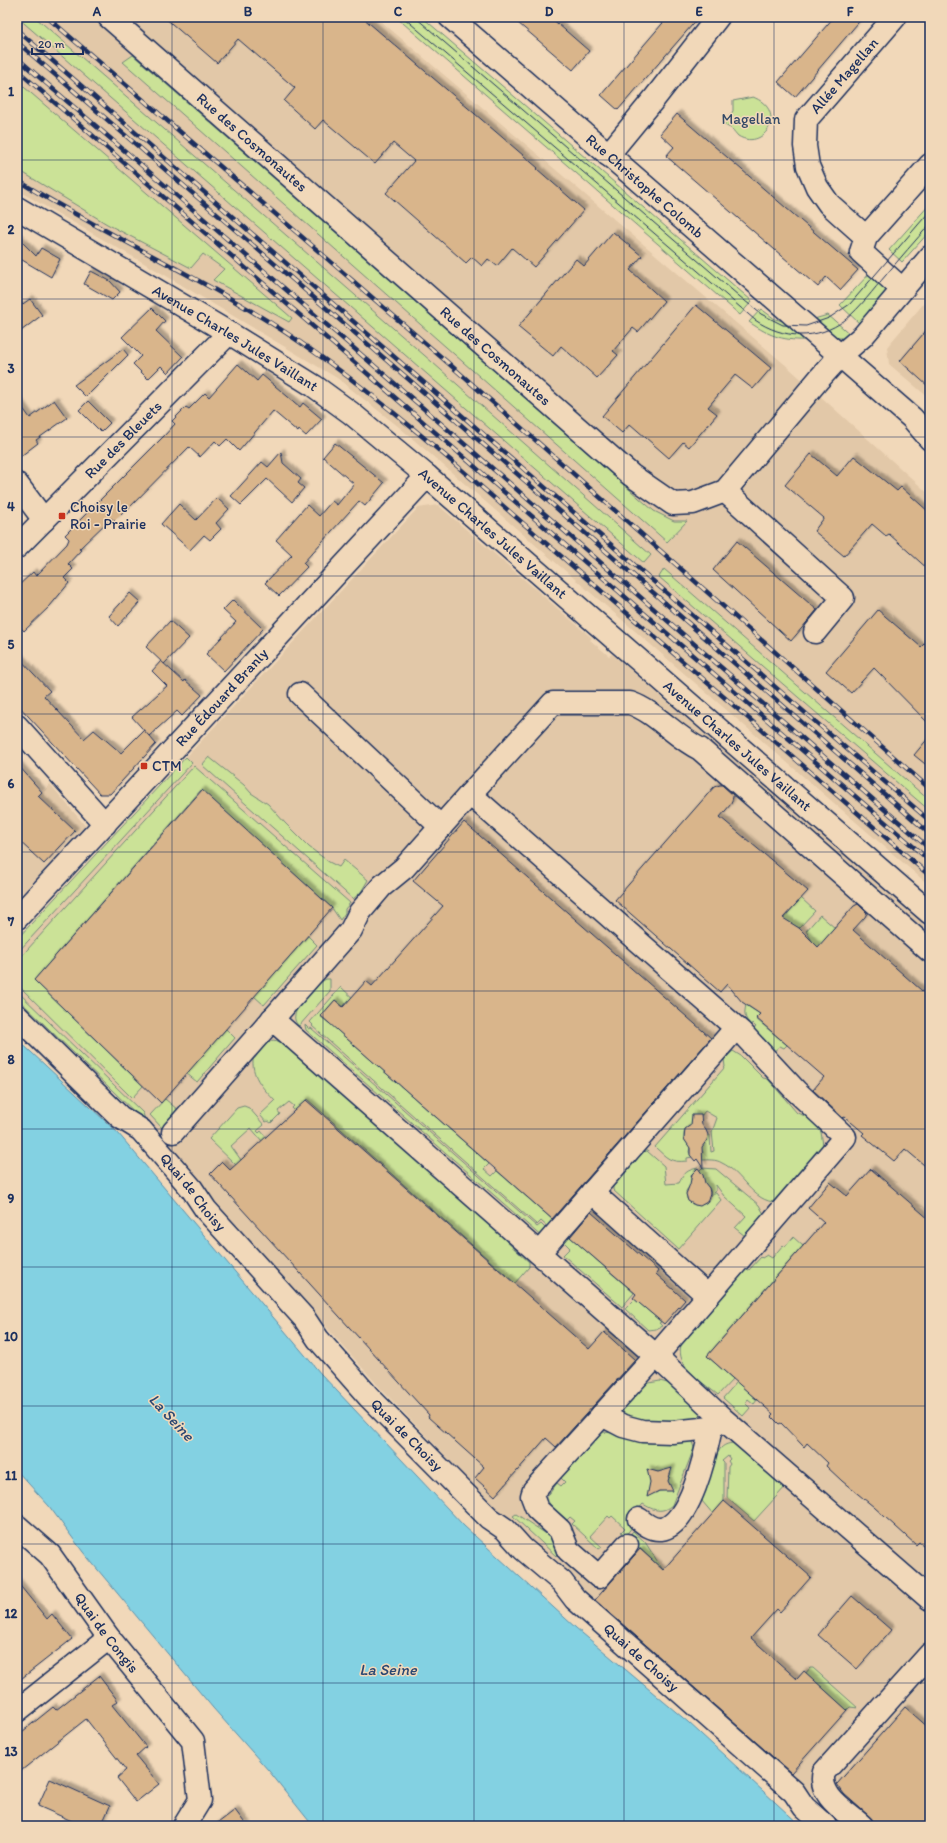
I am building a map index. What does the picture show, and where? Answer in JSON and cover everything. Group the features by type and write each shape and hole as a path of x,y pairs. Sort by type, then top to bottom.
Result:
{"street":[{"name":"Rue des Cosmonautes","path":"108,17 632,476 673,504 693,503 725,491 819,379 840,356 863,336 930,257"},
{"name":"Rue Christophe Colomb","path":"450,17 912,418 930,439"},
{"path":"608,155 718,17"},
{"name":"Allée Magellan","path":"866,237 829,204 817,187 808,166 806,153 806,120 895,17"},
{"path":"902,289 861,252 866,237 930,164"},
{"name":"Avenue Charles Jules Vaillant","path":"17,208 229,333 314,386 351,413 427,476 930,913"},
{"name":"Rue des Bleuets","path":"17,547 229,333"},
{"name":"Rue Édouard Branly","path":"17,918 427,476"},
{"path":"17,484 44,520"},
{"path":"725,491 843,598 815,632"},
{"path":"300,694 441,827"},
{"path":"174,1132 351,930 360,912 390,878 404,868 553,703 630,703 640,707 684,740 700,749 930,951"},
{"path":"17,726 105,824"},
{"path":"470,794 736,1028 796,1091 846,1137 656,1356 534,1490 532,1496 537,1509 560,1530 568,1550 599,1577 627,1546"},
{"name":"Quai de Choisy","path":"17,1016 120,1117 141,1130 192,1189 206,1210 304,1318 318,1339 364,1391 489,1518 505,1529 523,1549 562,1582 576,1598 794,1792 804,1807 825,1826"},
{"path":"272,1019 656,1356 717,1424 930,1599"},
{"path":"539,1253 736,1028"},
{"path":"592,1192 708,1296"},
{"path":"602,1414 623,1426 642,1432 672,1432 717,1424"},
{"path":"639,1519 650,1528 661,1530 679,1518 685,1510 717,1424"},
{"name":"Quai de Congis","path":"17,1526 50,1555 109,1638 193,1741 200,1800 184,1826"},
{"path":"17,1711 109,1638"},
{"path":"862,1826 826,1793 822,1784 824,1772 930,1654"}],"shaded area":[{"path":"17,17 376,17 789,368 930,495 930,886 399,427 337,378 163,274 17,190"},
{"path":"930,296 930,399 889,364 887,347"},
{"path":"438,505 592,638 590,640 609,656 612,654 930,927 930,1826 847,1826 795,1778 789,1776 538,1552 381,1389 146,1123 17,998 17,939 418,508"},
{"path":"50,784 87,828 17,898 17,810 21,815"}],"green space":[{"path":"17,17 35,17 424,355 651,555 644,563"},
{"path":"396,17 422,17 752,301 740,315"},
{"path":"133,55 654,511 674,521 687,521 667,542 123,62"},
{"path":"17,81 292,318 289,322 213,280 224,269 203,254 191,268 107,224 17,169"},
{"name":"Magellan","path":"753,97 764,103 770,111 771,120 769,128 764,134 756,139 748,139 738,136 732,129 724,124 733,111 733,101"},
{"path":"930,204 930,231 902,262 889,250"},
{"path":"871,272 891,290 861,325 840,305"},
{"path":"761,309 775,319 791,323 810,340 785,339 771,335 749,322"},
{"path":"828,315 851,335 845,338 837,338 814,319"},
{"path":"664,569 930,801 930,811 659,577"},
{"path":"186,757 192,763 17,953 17,939"},
{"path":"209,757 244,785 251,793 268,804 309,847 329,862 339,867 344,860 368,880 361,892 353,899 202,765"},
{"path":"194,766 350,903 345,909 345,913 340,920 332,908 201,790 34,980 143,1086 132,1098 17,984 17,961"},
{"path":"801,898 815,911 799,928 783,919"},
{"path":"820,915 835,928 817,949 806,931"},
{"path":"308,936 317,945 264,1005 254,996"},
{"path":"326,979 330,979 330,991 299,1026 295,1020 296,1011 308,995"},
{"path":"341,987 358,1003 336,1029 489,1164 484,1169 492,1176 497,1171 554,1221 551,1230 541,1221 537,1225 312,1026 313,1025 310,1022","holes":["335,1000 344,1007 330,1024 321,1017"]},
{"path":"17,991 143,1113 146,1123 17,998"},
{"path":"746,1005 760,1014 756,1019 787,1045 784,1048 780,1046 773,1052 752,1030 756,1027 752,1023 751,1025 746,1018"},
{"path":"305,1025 309,1029 311,1028 537,1227 541,1224 545,1228 541,1233 546,1237 544,1239 306,1030"},
{"path":"226,1029 235,1038 197,1082 186,1073"},
{"path":"273,1040 282,1042 507,1240 506,1241 529,1262 529,1267 515,1283 307,1099 295,1111 292,1108 294,1106 289,1102 278,1111 280,1114 271,1123 268,1121 266,1122 260,1115 275,1101 263,1088 257,1078 254,1072 253,1060 266,1044"},
{"path":"733,1051 741,1056 763,1078 768,1079 797,1113 811,1118 821,1132 823,1145 821,1150 777,1202 761,1198 736,1173 722,1163 715,1160 701,1160 703,1152 700,1147 706,1142 708,1135 710,1135 711,1152 714,1151 712,1132 717,1118 705,1111 695,1124 686,1128 684,1139 690,1147 689,1152 692,1157 687,1158 687,1161 669,1159 655,1147 725,1067 724,1059"},
{"path":"165,1099 178,1110 162,1128 150,1115"},
{"path":"244,1106 249,1108 264,1125 257,1131 259,1133 261,1131 266,1137 262,1141 251,1128 231,1146 241,1160 236,1165 209,1139 237,1108"},
{"path":"644,1151 647,1151 664,1166 666,1184 679,1183 686,1172 698,1168 694,1171 691,1178 692,1183 686,1191 687,1199 692,1204 700,1205 706,1203 711,1194 703,1181 703,1175 699,1171 702,1168 716,1169 759,1205 765,1216 745,1236 735,1228 746,1216 724,1196 716,1185 716,1191 713,1193 716,1193 721,1200 678,1249 613,1190 613,1187"},
{"path":"568,1235 634,1293 622,1307 563,1255 570,1248 561,1239"},
{"path":"793,1237 803,1246 707,1356 733,1379 718,1395 692,1374 686,1367 680,1353 681,1345 746,1269 749,1270 761,1257 762,1258 767,1255 772,1258 783,1245 785,1247"},
{"path":"635,1299 661,1322 659,1323 662,1326 656,1329 648,1330 625,1309"},
{"path":"660,1381 671,1384 700,1411 699,1418 692,1421 642,1422 622,1414 621,1410 644,1384"},
{"path":"737,1382 757,1400 754,1404 748,1399 745,1403 750,1408 743,1416 723,1398"},
{"path":"603,1432 689,1440 692,1442 694,1448 672,1505 668,1508 658,1510 643,1504 628,1521 632,1527 626,1535 621,1532 625,1528 612,1516 610,1518 608,1516 590,1536 602,1547 599,1549 572,1524 575,1521 570,1517 567,1520 555,1510 548,1501 547,1497 557,1483 561,1486 565,1482 561,1478","holes":["653,1471 670,1474 666,1481 670,1484 668,1490 659,1491 656,1493 649,1489 651,1483 649,1475"]},
{"path":"736,1443 787,1485 754,1521 727,1498 728,1467 730,1464 728,1461 730,1459 728,1456 722,1461 724,1463 724,1501 713,1514 702,1501 709,1474 718,1452 724,1446"},
{"path":"516,1514 554,1539 557,1553 556,1556 513,1516"},
{"path":"633,1531 645,1542 663,1570 628,1537"},
{"path":"810,1668 813,1668 858,1708 850,1707 847,1710 806,1673"}],"water":[{"name":"La Seine","path":"17,1039 118,1133 321,1374 464,1526 576,1628 688,1722 801,1826 313,1826 269,1771 213,1708 83,1552 49,1506 17,1471"}],"building":[{"path":"164,17 362,17 538,168 537,169 584,210 534,267 512,248 497,266 488,259 482,266 472,257 466,263 386,193 414,161 393,143 375,164 323,120 315,129 284,101 295,88 238,39 217,63"},
{"path":"511,17 550,17 589,51 573,70"},
{"path":"668,17 699,17 618,110 601,95"},
{"path":"834,17 863,17 795,97 778,82"},
{"path":"677,114 858,270 840,290 826,277 818,287 666,156 674,147 660,134"},
{"path":"613,232 642,256 630,270 664,301 638,332 633,328 613,351 618,355 597,378 561,346 553,356 518,327 576,259 584,266"},
{"path":"17,237 36,256 41,248 60,259 51,277 17,257"},
{"path":"91,271 110,281 120,292 112,300 84,284"},
{"path":"30,299 42,315 17,334 17,308"},
{"path":"696,305 771,368 753,389 735,375 708,407 717,414 689,447 683,442 669,458 630,424 622,433 602,416"},
{"path":"152,308 165,321 156,331 183,357 168,373 161,366 148,379 133,364 141,356 122,337"},
{"path":"930,326 930,388 900,361"},
{"path":"123,349 128,355 86,397 74,385"},
{"path":"238,364 257,381 262,375 300,407 303,403 322,419 306,436 299,430 298,432 273,411 239,451 227,439 220,446 215,441 200,457 189,447 126,511 125,510 114,521 111,518 79,549 81,550 68,564 73,569 64,578 69,583 50,606 24,631 17,624 17,587 33,572 36,576 67,544 69,539 65,535 164,436 175,424 172,421 186,407 189,409 205,393 209,397"},
{"path":"17,400 30,418 54,400 67,418 36,440 38,443 17,459"},
{"path":"88,401 110,423 101,432 79,410"},
{"path":"335,443 384,483 365,506 359,501 303,563 307,567 279,596 265,583 292,555 276,540 307,505 319,516 332,501 337,505 354,484 323,457"},
{"path":"281,452 283,463 301,479 298,483 304,488 292,502 267,479 241,505 231,496 262,462 268,467"},
{"path":"811,454 837,476 854,456 897,491 901,487 930,513 930,571 889,534 886,536 872,524 844,556 814,531 824,518 785,485"},
{"path":"217,498 229,509 216,523 221,529 210,540 204,535 190,550 161,524 179,504 196,520"},
{"path":"737,541 817,610 791,641 713,570"},
{"path":"130,593 140,602 118,626 109,616"},
{"path":"233,600 263,629 224,671 206,654 236,622 223,610"},
{"path":"878,610 921,647 930,638 930,725 874,668 851,693 826,671"},
{"path":"170,621 189,638 164,664 146,647"},
{"path":"17,656 50,691 44,696 84,739 94,730 121,753 144,730 156,744 110,794 100,794 17,704"},
{"path":"161,661 184,682 185,680 202,695 182,716 177,711 149,736 132,717 167,686 152,671"},
{"path":"930,736 930,768 914,755"},
{"path":"17,764 42,792 38,796 75,831 44,864 17,839"},
{"path":"722,785 733,795 733,797 731,804 720,817 808,891 783,918 799,928 818,947 854,906 858,904 867,913 853,930 930,998 930,1170 905,1149 894,1161 862,1135 864,1133 845,1117 843,1118 813,1090 824,1077 756,1018 760,1014 742,1002 727,984 720,992 615,900 714,787"},
{"path":"202,790 332,908 161,1103 34,980"},
{"path":"464,822 711,1038 552,1219 321,1016 335,1000 343,1007 366,981 372,986 443,906 413,881"},
{"path":"306,1100 589,1349 604,1332 635,1360 556,1447 546,1438 495,1496 475,1478 484,1467 428,1417 429,1415 210,1174 222,1162 230,1170"},
{"path":"692,1115 701,1115 702,1125 708,1135 707,1140 702,1147 703,1168 697,1159 695,1161 690,1155 690,1148 684,1139 685,1129 691,1125"},
{"path":"698,1168 703,1175 710,1193 707,1202 700,1206 688,1201 686,1194 692,1174"},
{"path":"871,1169 930,1220 930,1550 919,1542 916,1545 874,1507 842,1481 826,1466 828,1463 807,1443 804,1447 781,1423 779,1424 771,1416 773,1414 707,1356 824,1222 808,1208 830,1182 847,1196"},
{"path":"591,1212 658,1271 656,1274 685,1300 664,1324 633,1298 636,1294 570,1237"},
{"path":"672,1468 668,1481 673,1491 659,1491 647,1497 650,1482 647,1469 658,1472"},
{"path":"724,1501 811,1577 780,1612 777,1609 751,1638 797,1679 804,1671 847,1710 791,1773 595,1600 640,1549 663,1570"},
{"path":"17,1582 47,1619 52,1614 72,1639 17,1682"},
{"path":"852,1596 891,1630 857,1669 818,1635"},
{"path":"99,1676 118,1701 112,1705 146,1747 136,1756 159,1784 136,1802 117,1778 126,1770 86,1719 17,1774 17,1736 53,1707 56,1710"},
{"path":"905,1707 930,1729 930,1826 876,1826 870,1817 844,1794 837,1784"},
{"path":"50,1779 110,1806 101,1826 83,1826 38,1806"},
{"path":"235,1810 247,1826 214,1826"}],"tram line":[{"path":"403,17 755,320 777,331 788,334 812,334 823,332 845,320 862,304 930,224"},
{"path":"415,17 739,296 761,314 783,325 806,326 829,318 850,304 930,211"}],"railway":[{"path":"47,17 447,362 930,789"},
{"path":"17,30 930,821"},
{"path":"17,42 413,383 930,834"},
{"path":"17,58 400,388 930,849"},
{"path":"17,70 930,861"},
{"path":"17,180 244,307 317,354 348,377 408,424 930,876"}],"place":[{"name":"Choisy le Roi - Prairie","path":"62,516"},
{"name":"CTM","path":"144,766"}]}
